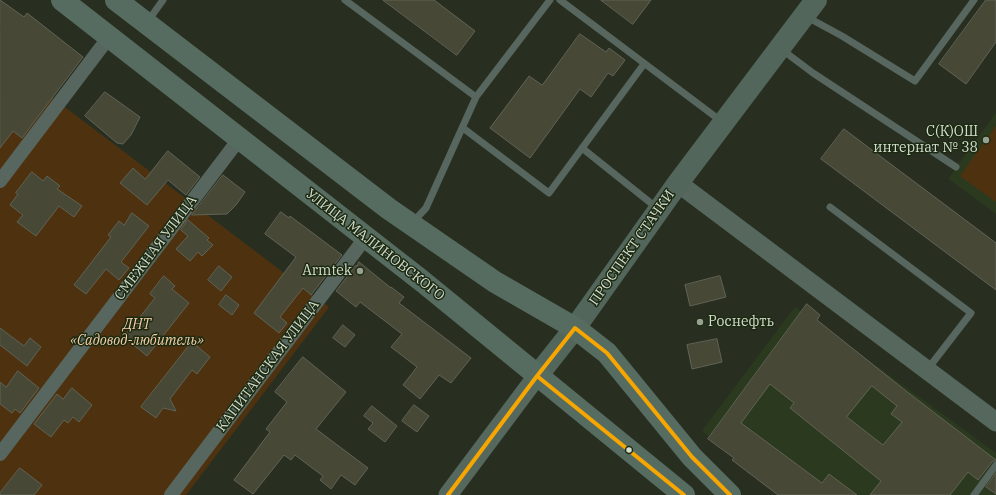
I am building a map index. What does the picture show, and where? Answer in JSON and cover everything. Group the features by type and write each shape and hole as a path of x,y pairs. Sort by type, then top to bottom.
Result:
{"highway":[{"name":"УЛИЦА МАЛИНОВСКОГО","path":"62,0 366,237 684,495"},
{"path":"116,0 376,200 495,282 576,328 607,353 692,457 730,495"}],"main road":[{"name":"ПРОСПЕКТ СТАЧКИ","path":"537,376 576,328 678,183 810,8"}],"street":[{"path":"0,181 109,37"},
{"name":"СМЕЖНАЯ УЛИЦА","path":"0,454 240,138"},
{"path":"678,183 996,422"},
{"name":"КАПИТАНСКАЯ УЛИЦА","path":"171,495 366,237"},
{"name":"ПРОСПЕКТ СТАЧКИ","path":"448,495 537,376"}],"lane":[{"path":"146,23 163,0"},
{"path":"345,0 476,98"},
{"path":"411,224 426,208 476,98 550,0"},
{"path":"560,0 723,123"},
{"path":"810,8 842,36 916,81 974,0"},
{"path":"780,48 813,73 956,167"},
{"path":"462,128 550,193 644,64"},
{"path":"582,148 659,210"},
{"path":"830,206 972,313 927,370"},
{"path":"974,495 996,465"}],"shaded area":[{"name":"С(К)ОШ интернат № 38","path":"996,113 996,214 949,179 956,167"},
{"path":"795,307 996,453 996,495 785,495 702,431"}],"green space":[{"name":"ДНТ «Садовод-любитель»","path":"0,58 329,307 186,495 0,495"},
{"path":"996,126 996,202 960,176"}],"building":[{"path":"0,0 24,17 27,13 83,57 22,138 13,131 0,148"},
{"path":"383,0 434,0 475,31 457,55"},
{"path":"601,0 651,0 633,24"},
{"path":"986,0 996,0 996,42 966,84 939,64"},
{"path":"580,34 606,52 609,48 625,60 613,76 608,73 591,97 580,89 530,158 490,128 529,76 542,85"},
{"path":"105,92 140,117 131,135 123,144 117,143 85,116"},
{"path":"844,129 996,243 996,290 821,159"},
{"path":"168,151 200,177 186,195 168,180 147,205 120,183 133,168 145,179"},
{"path":"32,172 43,181 47,176 60,186 57,189 82,206 74,217 59,206 36,236 17,222 23,215 10,205 18,194 16,193"},
{"path":"223,175 245,192 236,205 227,214 192,215"},
{"path":"281,212 289,218 290,216 342,255 311,295 303,288 280,317 287,323 279,333 254,313 296,257 265,234"},
{"path":"132,213 149,226 121,262 129,268 119,280 106,269 86,294 74,285 111,237 108,235 119,221 124,225"},
{"path":"188,220 209,238 207,240 213,245 202,256 198,252 190,261 176,249 188,236 181,230"},
{"path":"359,262 404,297 399,303 471,358 451,383 439,375 420,399 403,385 417,367 391,347 402,334 360,302 356,307 336,291"},
{"path":"219,266 232,277 221,291 208,280"},
{"path":"164,276 175,286 172,289 189,303 147,356 124,337 155,298 150,294"},
{"path":"720,276 726,297 690,306 685,285"},
{"path":"226,295 239,305 232,315 219,305"},
{"path":"807,304 820,315 817,320 996,460 992,462 978,480 968,472 950,495 870,495 881,481 790,408 794,403 770,384 741,423 822,483 829,474 857,495 778,495 732,460 734,458 708,439","holes":["872,386 897,406 891,414 902,422 883,445 847,417"]},
{"path":"343,325 355,335 345,347 333,338"},
{"path":"0,328 24,346 30,338 41,347 27,366 0,345"},
{"path":"717,339 722,362 692,369 687,345"},
{"path":"192,342 210,357 197,374 192,370 170,399 176,411 163,408 156,418 141,407"},
{"path":"303,357 346,392 316,429 368,468 355,485 341,475 331,489 320,480 323,476 295,455 291,460 284,455 253,494 234,480 270,432 266,429 287,402 275,392"},
{"path":"18,371 39,388 20,413 15,409 12,413 0,404 0,382 6,387"},
{"path":"72,388 92,405 79,422 73,417 68,423 64,420 51,437 34,424 57,394 63,399"},
{"path":"414,405 429,416 417,432 402,421"},
{"path":"372,406 397,426 385,442 368,429 373,423 364,416"},
{"path":"20,468 42,485 34,495 0,495 0,493"},
{"path":"996,473 996,494 986,487"}],"transit line":[{"path":"448,495 575,328 607,353 692,457 730,495"},
{"path":"537,376 684,495"}],"place":[{"name":"С(К)ОШ интернат № 38","path":"986,140"},
{"name":"Armtek","path":"360,271"},
{"name":"Роснефть","path":"700,322"}]}
